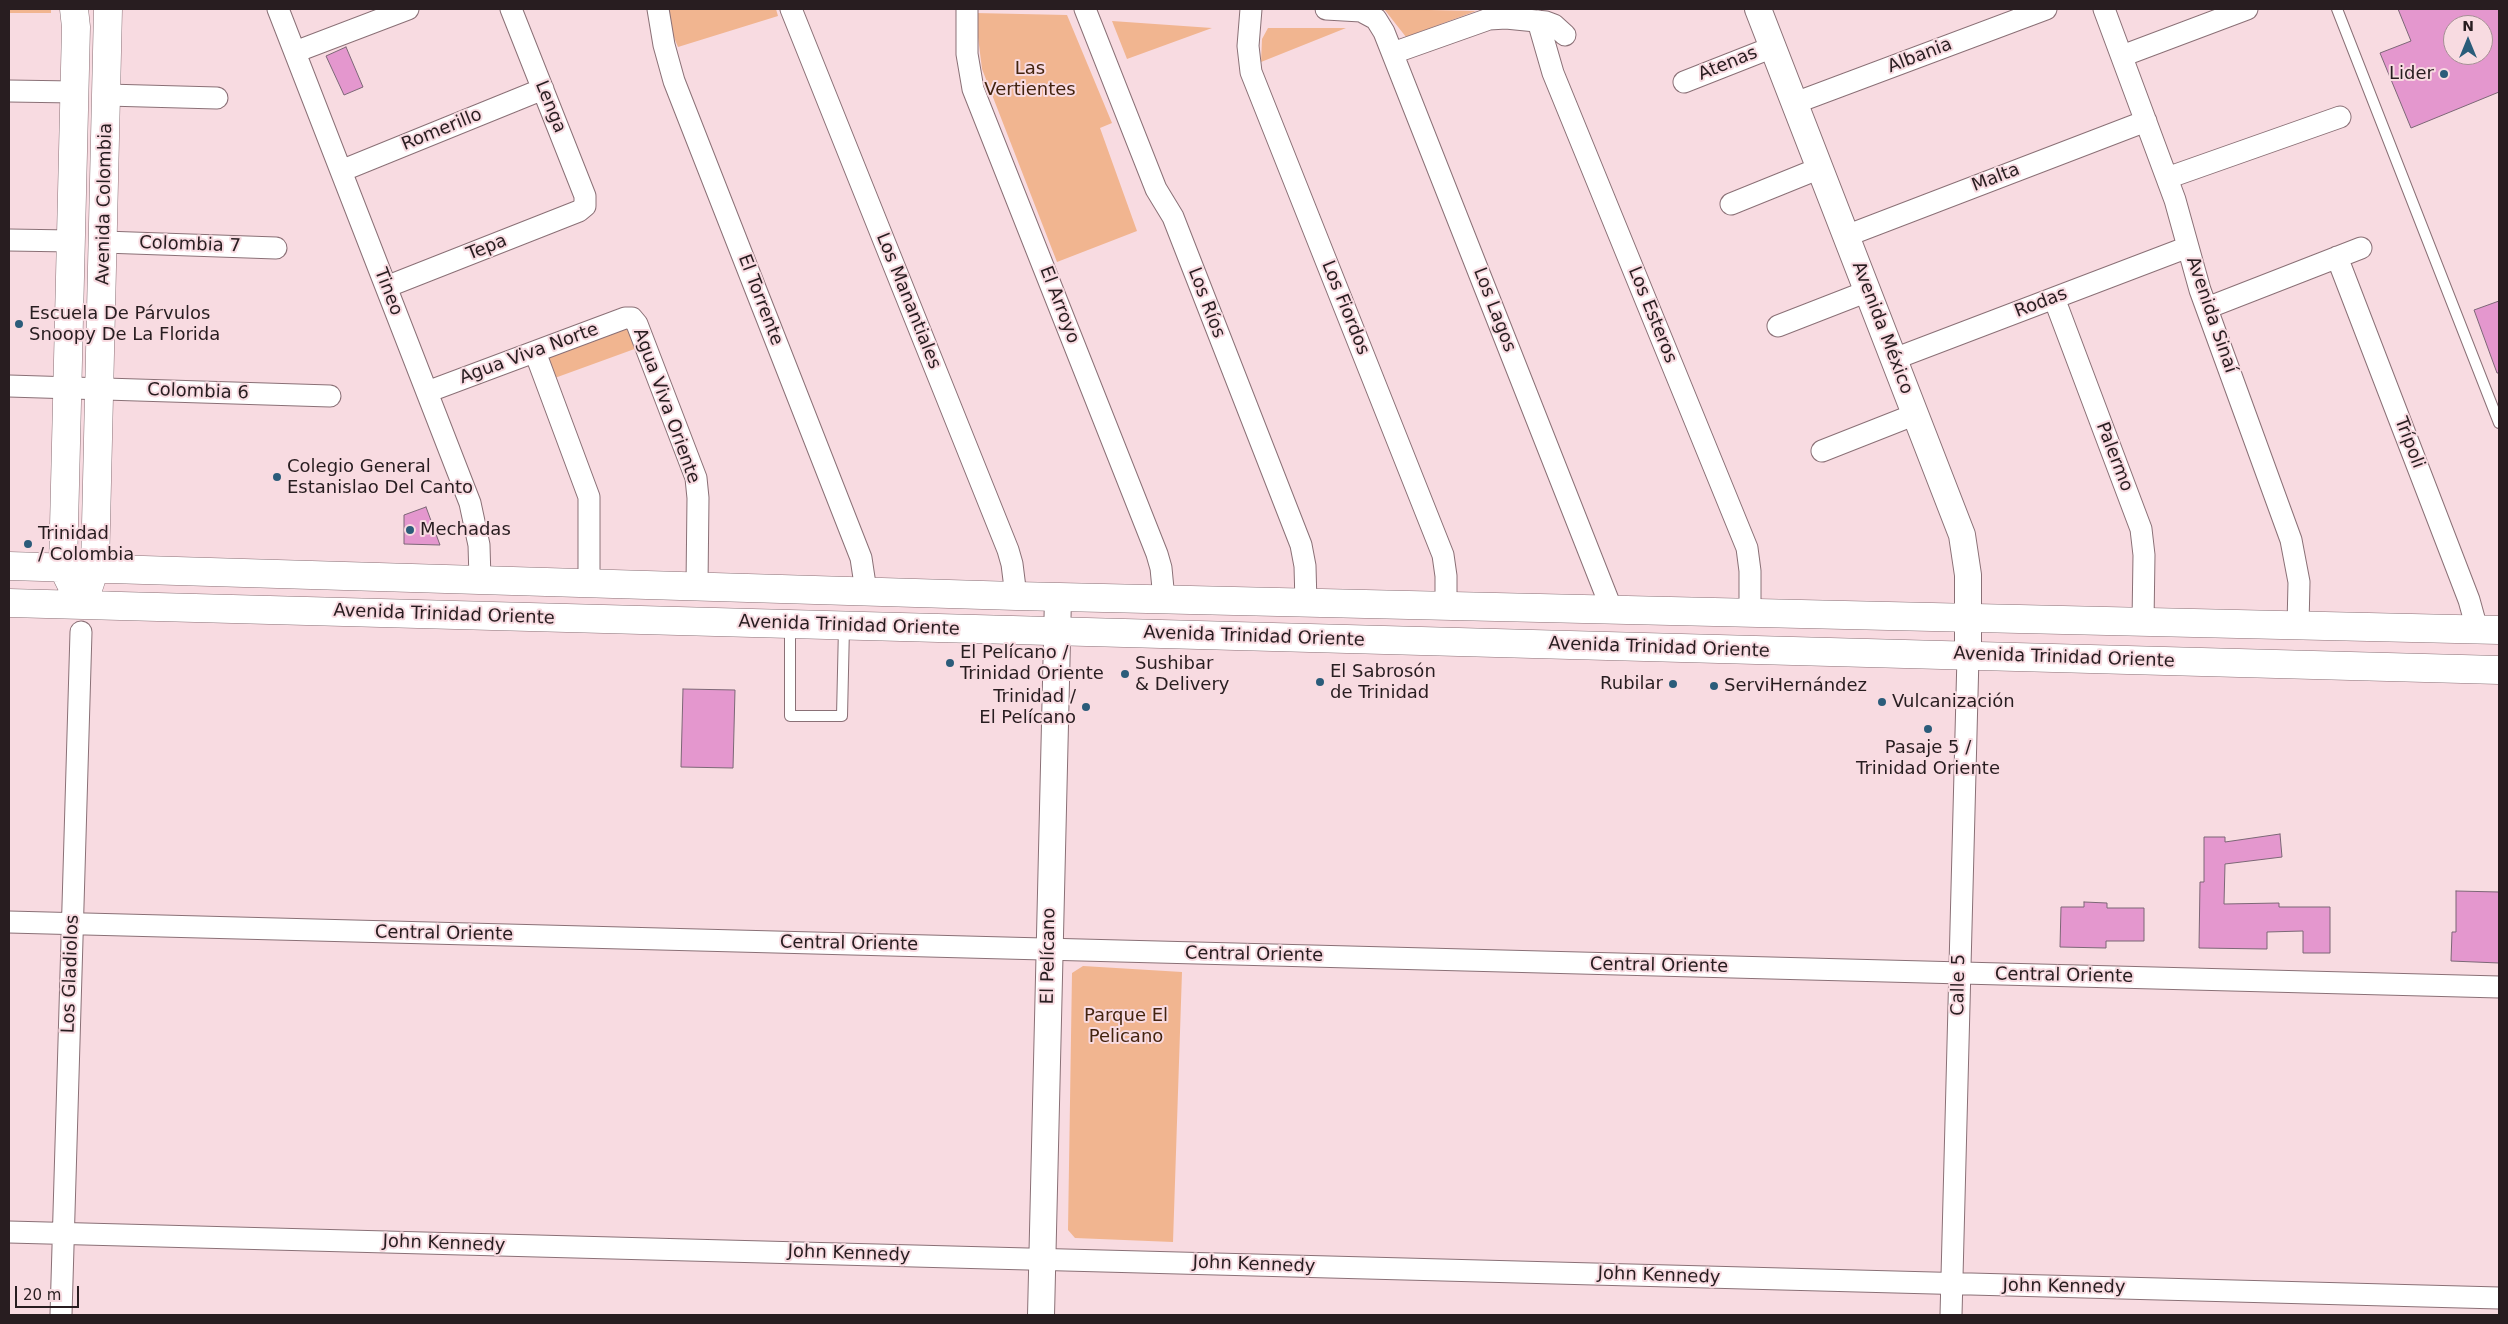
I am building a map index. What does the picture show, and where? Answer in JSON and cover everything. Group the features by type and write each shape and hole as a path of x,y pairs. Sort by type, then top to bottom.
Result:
{"main road":[{"name":"Avenida Colombia","path":"74,9 76,27 63,568 82,605"},
{"name":"Avenida Colombia","path":"82,605 95,568 108,9"},
{"name":"Avenida Trinidad Oriente","path":"9,566 1016,596 2488,630"},
{"name":"Avenida Trinidad Oriente","path":"9,603 2499,670"}],"street":[{"name":"Tineo","path":"278,9 474,516 479,545 480,579"},
{"path":"295,52 408,9"},
{"name":"Lenga","path":"511,9 585,196 585,206"},
{"name":"El Torrente","path":"658,9 664,45 674,81 861,558 866,591"},
{"name":"Los Manantiales","path":"791,9 1008,550 1012,564 1016,596"},
{"name":"El Arroyo","path":"967,9 967,54 974,88 1157,554 1161,568 1164,599"},
{"name":"Los Ríos","path":"1085,9 1156,189 1173,217 1301,545 1305,566 1306,603"},
{"name":"Los Fiordos","path":"1251,9 1248,46 1252,72 1443,555 1446,576 1446,606"},
{"name":"Los Lagos","path":"1326,9 1361,11 1370,15 1381,25 1612,610"},
{"name":"Avenida México","path":"1758,9 1962,535 1968,568 1968,656"},
{"name":"Albania","path":"1795,103 2046,9"},
{"name":"Avenida Sinaí","path":"2104,9 2167,178 2207,308 2291,540 2299,582 2298,625"},
{"path":"2122,56 2247,9"},
{"path":"1393,53 1489,19 1538,21 1554,25 1565,35"},
{"name":"Los Esteros","path":"1538,21 1553,73 1747,548 1750,571 1750,613"},
{"name":"Atenas","path":"1684,82 1772,46"},
{"name":"Romerillo","path":"341,171 543,88"},
{"path":"9,90 74,92"},
{"path":"107,95 217,98"},
{"path":"2167,178 2340,116"},
{"name":"Malta","path":"1846,236 2146,121"},
{"path":"1732,204 1820,168"},
{"name":"Tepa","path":"386,288 578,212 585,206"},
{"path":"9,240 71,241"},
{"name":"Colombia 7","path":"104,242 276,248"},
{"name":"Rodas","path":"1894,359 2188,247"},
{"path":"2207,308 2361,248"},
{"name":"Trípoli","path":"2337,257 2469,600 2488,630"},
{"path":"1778,326 1868,291"},
{"name":"Palermo","path":"2054,298 2140,529 2144,555 2143,622"},
{"name":"Agua Viva Norte","path":"427,392 624,318 632,318"},
{"name":"Agua Viva Oriente","path":"632,318 637,324 696,478 698,498 697,586"},
{"path":"534,352 589,497 589,582"},
{"name":"Colombia 6","path":"9,386 330,396"},
{"path":"1822,451 1916,414"},
{"name":"El Pelícano","path":"1041,1315 1058,597"},
{"name":"Los Gladiolos","path":"60,1315 82,632"},
{"name":"Calle 5","path":"1951,1315 1968,656"},
{"name":"Central Oriente","path":"9,922 2499,988"},
{"name":"John Kennedy","path":"9,1232 2499,1298"}],"lane":[{"path":"2337,9 2499,423"},
{"path":"790,624 790,716 842,716 844,626"}],"green space":[{"path":"9,9 51,9 51,13 9,13"},
{"path":"665,9 776,9 778,16 678,47 667,21"},
{"path":"1384,9 1476,11 1406,37"},
{"name":"Las Vertientes","path":"975,13 1067,15 1112,123 1100,128 1137,231 1057,262 982,69"},
{"path":"1112,21 1212,28 1127,59"},
{"path":"1268,28 1346,28 1261,62 1262,39"},
{"path":"622,324 632,329 640,347 552,379 545,359"},
{"name":"Parque El Pelicano","path":"1083,966 1182,972 1173,1242 1075,1238 1068,1230 1072,973"}],"building":[{"name":"Lider","path":"2398,9 2499,9 2499,92 2411,128 2380,53 2411,41"},
{"path":"346,47 363,87 344,95 326,56"},
{"path":"2499,301 2499,373 2497,373 2474,310"},
{"path":"426,507 440,545 404,544 404,515"},
{"path":"683,689 735,690 733,768 681,767"},
{"path":"2280,834 2282,857 2225,864 2224,904 2279,903 2279,907 2330,907 2330,953 2303,953 2303,931 2267,932 2267,949 2199,948 2200,882 2204,882 2204,837 2225,837 2225,842"},
{"path":"2456,891 2499,892 2499,963 2451,961 2452,932 2456,932"},
{"path":"2084,902 2107,903 2107,908 2144,908 2144,941 2106,941 2106,948 2060,947 2061,907 2084,907"}],"place":[{"name":"Lider","path":"2444,74"},
{"name":"Escuela De Párvulos Snoopy De La Florida","path":"19,324"},
{"name":"Colegio General Estanislao Del Canto","path":"277,477"},
{"name":"Mechadas","path":"410,530"},
{"name":"Trinidad / Colombia","path":"28,544"},
{"name":"El Pelícano / Trinidad Oriente","path":"950,663"},
{"name":"Sushibar & Delivery","path":"1125,674"},
{"name":"El Sabrosón de Trinidad","path":"1320,682"},
{"name":"Rubilar","path":"1673,684"},
{"name":"ServiHernández","path":"1714,686"},
{"name":"Vulcanización","path":"1882,702"},
{"name":"Trinidad / El Pelícano","path":"1086,707"},
{"name":"Pasaje 5 / Trinidad Oriente","path":"1928,729"}]}
